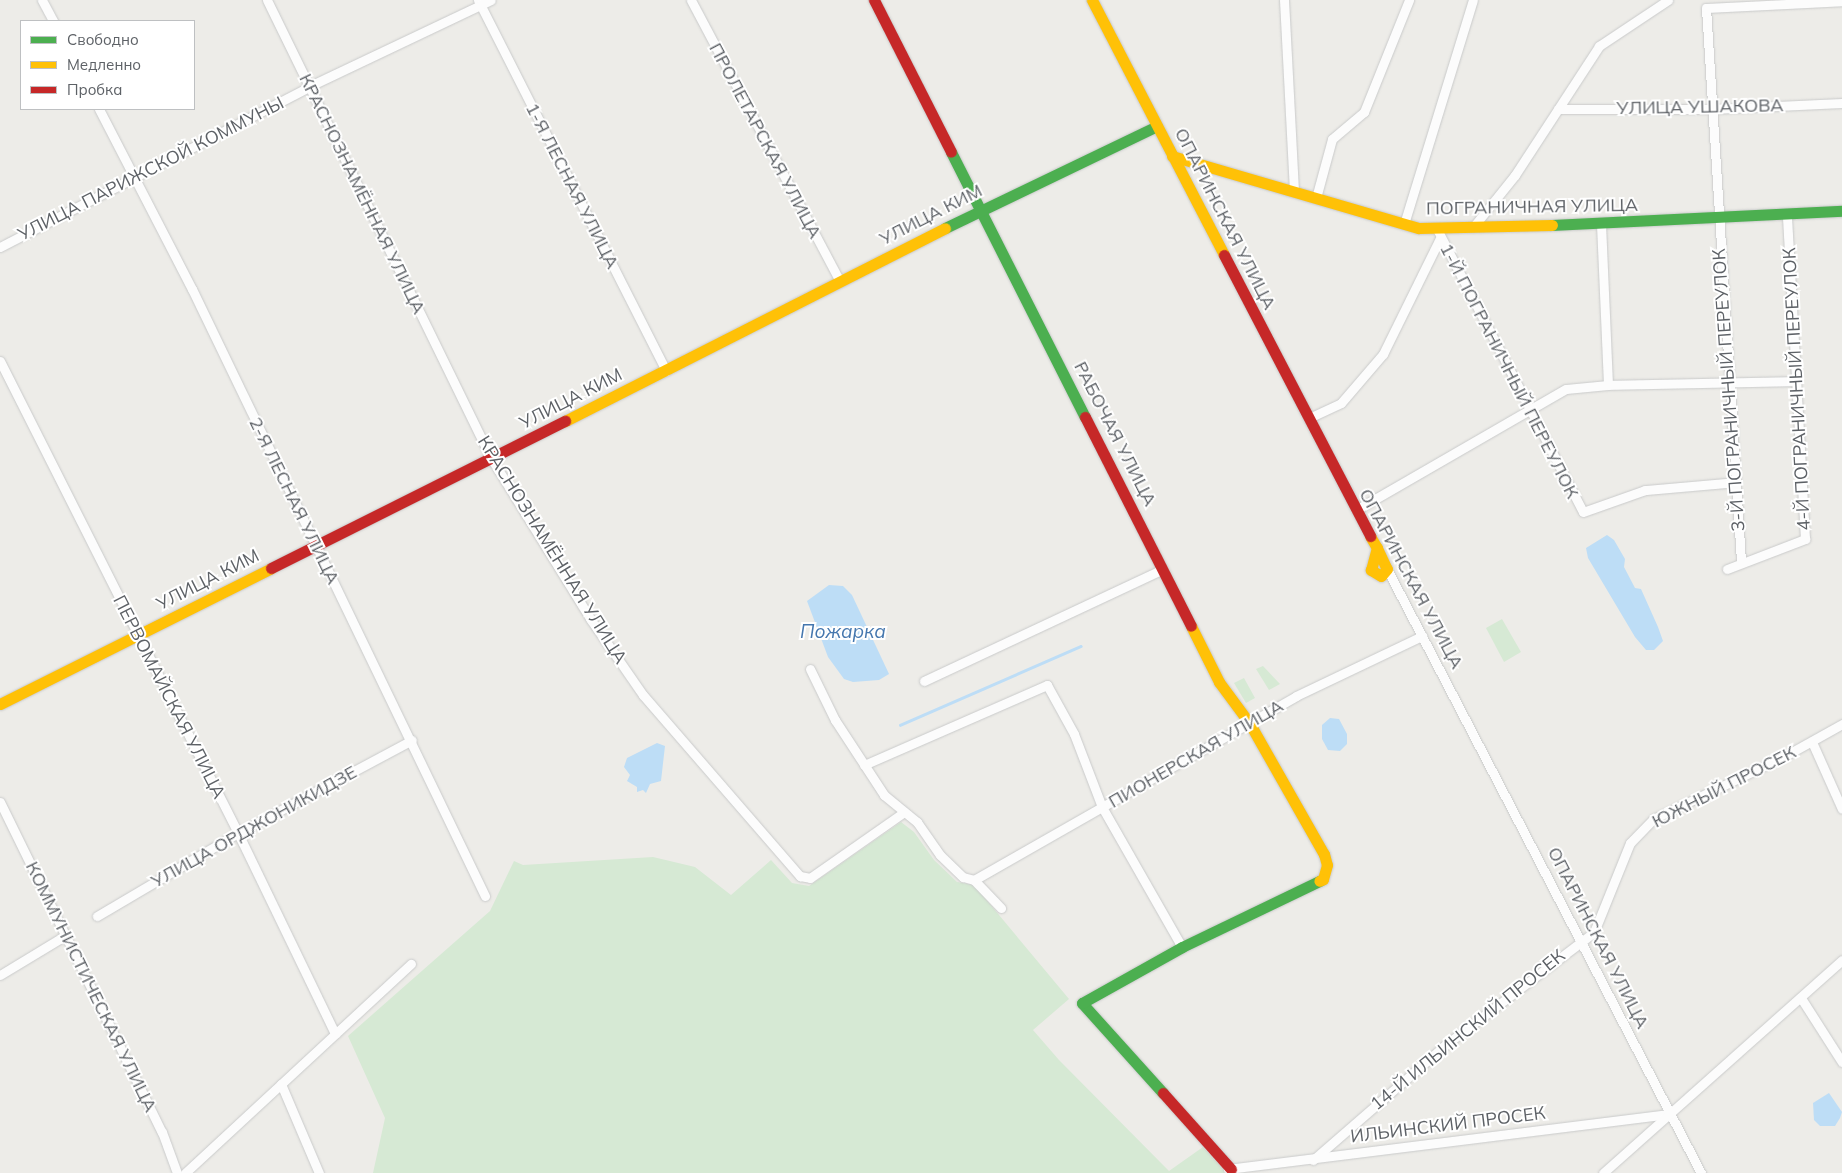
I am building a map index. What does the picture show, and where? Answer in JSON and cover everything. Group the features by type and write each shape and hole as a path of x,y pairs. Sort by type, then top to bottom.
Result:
{"street":[{"path":"42,0 52,20"},
{"name":"КРАСНОЗНАМЁННАЯ УЛИЦА","path":"267,0 491,458 591,620 642,695 800,876 810,878 903,813"},
{"name":"УЛИЦА ПАРИЖСКОЙ КОММУНЫ","path":"0,247 136,179 310,86 479,3 491,0"},
{"name":"ПРОЛЕТАРСКАЯ УЛИЦА","path":"691,0 840,281"},
{"name":"РАБОЧАЯ УЛИЦА","path":"874,0 982,209 1219,682 1250,724 1324,854 1327,865 1323,879 1182,947"},
{"name":"ОПАРИНСКАЯ УЛИЦА","path":"1092,0 1376,548 1372,565 1373,574 1381,576 1387,569 1701,1173"},
{"path":"1284,0 1294,191"},
{"path":"1316,198 1332,139 1364,112 1409,0"},
{"path":"1404,224 1473,0"},
{"path":"1474,226 1515,175 1599,46 1668,0"},
{"name":"3-Й ПОГРАНИЧНЫЙ ПЕРЕУЛОК","path":"1741,562 1717,218 1706,8 1842,0"},
{"name":"1-Я ЛЕСНАЯ УЛИЦА","path":"479,3 666,371"},
{"name":"УЛИЦА УШАКОВА","path":"1558,109 1712,110 1842,103"},
{"name":"2-Я ЛЕСНАЯ УЛИЦА","path":"100,110 136,179 412,740 485,896"},
{"name":"УЛИЦА КИМ","path":"0,704 666,371 982,209 1157,126"},
{"name":"ПОГРАНИЧНАЯ УЛИЦА","path":"1172,156 1439,234 1474,226 1601,224 1842,211"},
{"name":"4-Й ПОГРАНИЧНЫЙ ПЕРЕУЛОК","path":"1727,569 1741,562 1805,539 1787,214"},
{"path":"1601,224 1608,385"},
{"path":"1309,418 1341,403 1383,354 1439,234"},
{"name":"1-Й ПОГРАНИЧНЫЙ ПЕРЕУЛОК","path":"1439,234 1583,512 1645,490 1736,482"},
{"name":"ПЕРВОМАЙСКАЯ УЛИЦА","path":"0,361 238,833 335,1034"},
{"path":"1356,510 1566,389 1608,385 1796,381"},
{"path":"924,681 1163,569"},
{"name":"ПИОНЕРСКАЯ УЛИЦА","path":"974,880 1296,696 1422,636"},
{"path":"810,669 835,720 884,795 903,813 917,822 940,855 963,877 974,880 1002,908"},
{"path":"864,765 1047,685 1074,734 1102,807 1182,947"},
{"name":"ЮЖНЫЙ ПРОСЕК","path":"1580,941 1594,932 1630,843 1653,818 1812,742 1842,724"},
{"name":"УЛИЦА ОРДЖОНИКИДЗЕ","path":"97,916 238,833 412,740"},
{"path":"1812,742 1842,809"},
{"name":"КОММУНИСТИЧЕСКАЯ УЛИЦА","path":"0,802 162,1132 177,1173"},
{"path":"0,975 66,935"},
{"name":"14-Й ИЛЬИНСКИЙ ПРОСЕК","path":"1312,1160 1444,1046 1580,941"},
{"name":"ИЛЬИНСКИЙ ПРОСЕК","path":"1182,947 1082,1003 1229,1169 1669,1114"},
{"path":"1603,1173 1842,960"},
{"path":"185,1173 411,964"},
{"path":"1801,998 1842,1062"},
{"path":"281,1084 319,1173"}],"green space":[{"path":"1502,619 1521,652 1504,662 1486,628"},
{"path":"1263,666 1280,684 1269,690 1256,669"},
{"path":"1244,678 1255,698 1246,703 1234,683"},
{"path":"901,822 914,832 934,860 957,882 974,885 1069,999 1033,1030 1059,1060 1169,1171 1203,1147 1227,1173 373,1173 385,1118 348,1036 490,911 514,861 523,865 653,857 695,867 731,895 771,860 792,883 809,886"}],"water":[{"path":"1607,535 1614,540 1625,559 1624,567 1635,588 1641,589 1658,627 1663,641 1654,650 1646,650 1635,637 1588,558 1586,548"},
{"name":"Пожарка","path":"829,585 843,586 852,595 889,674 879,680 853,682 844,679 828,657 807,601"},
{"path":"1330,718 1339,719 1347,734 1347,744 1340,751 1328,750 1322,739 1322,725"},
{"path":"657,743 665,746 661,781 650,784 646,793 643,790 637,792 637,787 627,781 630,775 624,767 627,758"},
{"path":"1829,1093 1842,1112 1835,1126 1820,1126 1814,1120 1813,1103"}],"waterway":[{"path":"900,725 1081,646"}],"traffic: fast":[{"path":"945,228 1157,126"},
{"path":"951,152 1085,417"},
{"path":"1552,225 1842,211"},
{"path":"1163,1093 1082,1003 1182,947 1319,881"}],"traffic: slow":[{"path":"1092,0 1224,255"},
{"path":"1172,156 1419,228 1552,225"},
{"path":"565,421 945,228"},
{"path":"1370,536 1377,548 1387,569 1381,576 1371,570 1377,548"},
{"path":"0,704 271,568"},
{"path":"1191,626 1219,682 1250,724 1324,854 1327,865 1323,879 1319,881"}],"traffic: jam":[{"path":"874,0 951,152"},
{"path":"1224,255 1370,536"},
{"path":"1085,417 1191,626"},
{"path":"271,568 565,421"},
{"path":"1163,1093 1231,1169"}]}
